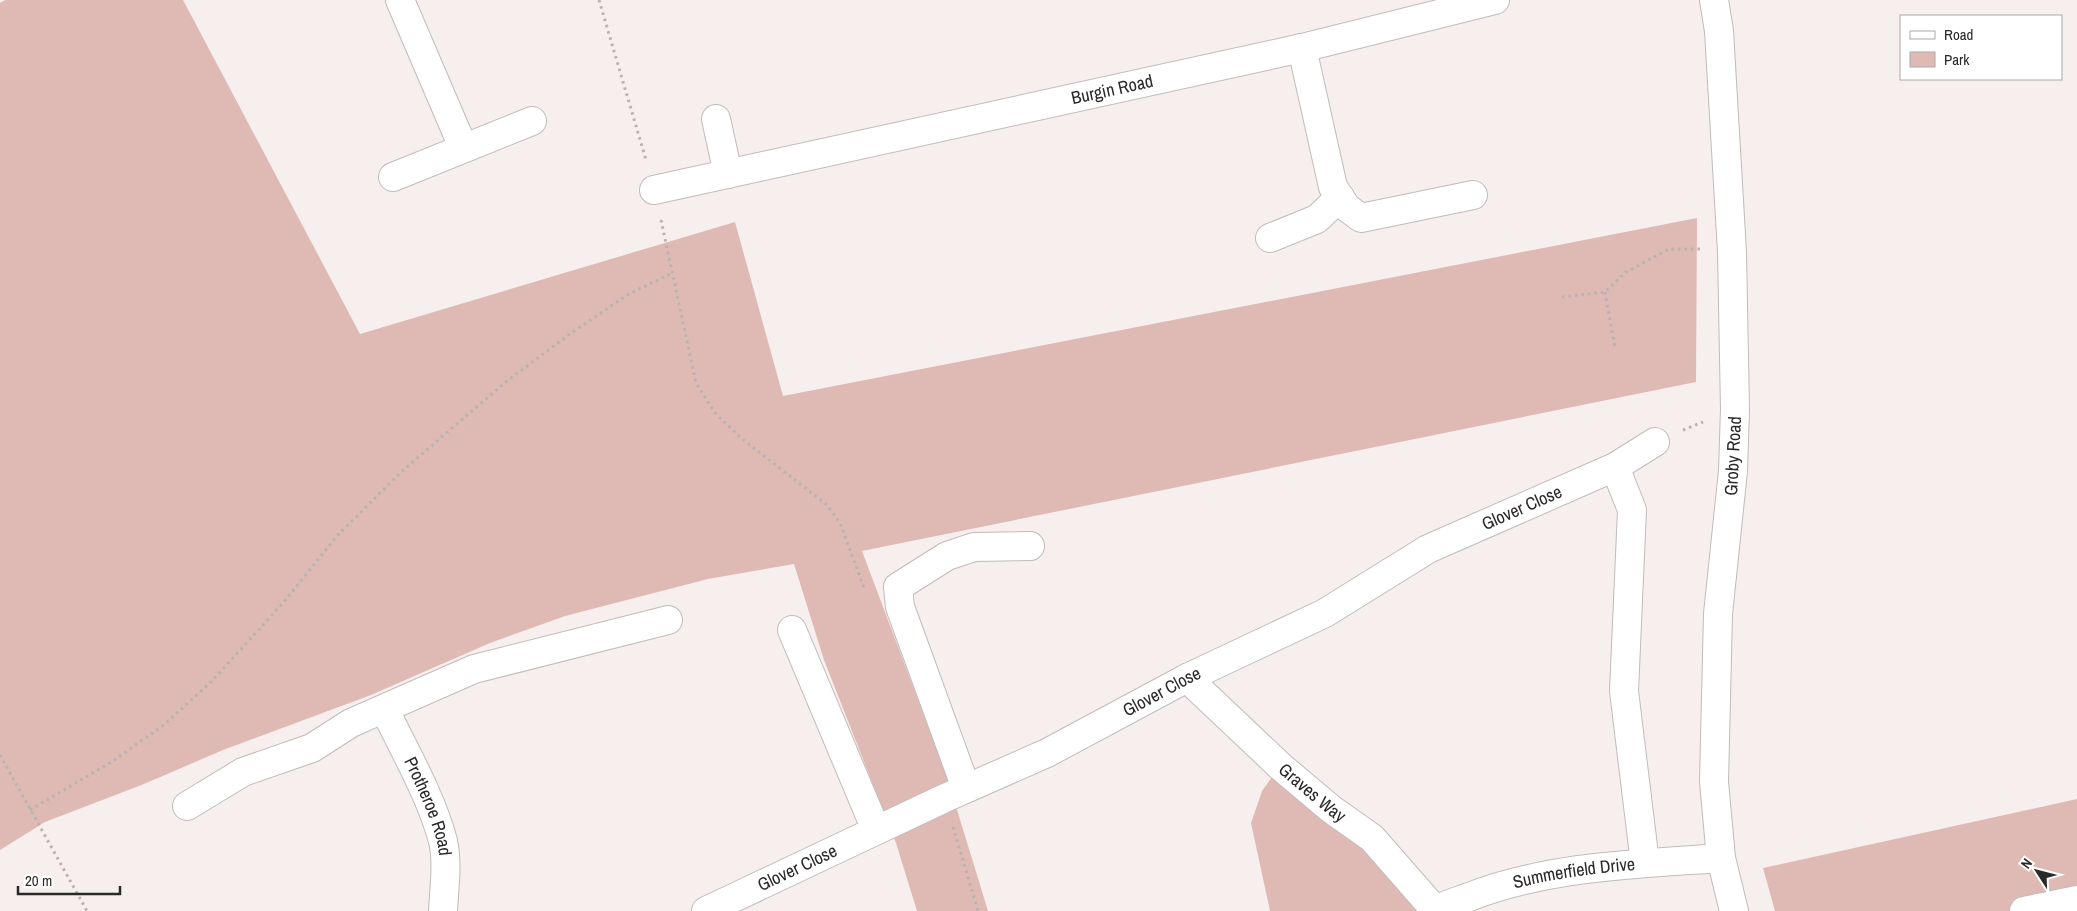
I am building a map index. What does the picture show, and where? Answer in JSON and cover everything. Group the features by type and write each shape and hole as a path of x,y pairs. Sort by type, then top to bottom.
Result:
{"street":[{"path":"400,0 463,148"},
{"name":"Burgin Road","path":"654,190 1302,48 1495,0"},
{"name":"Groby Road","path":"1714,0 1719,31 1732,252 1735,409 1733,471 1718,614 1714,782 1721,858 1734,911"},
{"path":"1302,48 1333,187 1346,208 1361,218 1473,195"},
{"path":"716,119 728,174"},
{"path":"394,177 532,121"},
{"path":"1270,238 1317,219 1340,197"},
{"name":"Glover Close","path":"706,911 955,793 1047,753 1187,678 1325,613 1428,549 1615,467 1655,442"},
{"path":"1615,467 1632,510 1624,691 1645,863"},
{"path":"955,793 900,608 898,587 947,556 974,547 1030,546"},
{"path":"187,806 244,772 312,748 351,723 385,710 474,669 668,620"},
{"path":"792,630 876,830"},
{"name":"Graves Way","path":"1187,678 1280,766 1331,809 1372,838 1412,881 1434,910"},
{"name":"Protheroe Road","path":"385,710 431,808 443,843 445,875 443,911"},
{"name":"Summerfield Drive","path":"1434,910 1489,889 1556,873 1645,863 1721,858"},
{"path":"2024,911 2077,900"}],"path":[{"path":"599,0 654,190 696,383 715,413 741,438 827,505 840,523 867,595"},
{"path":"1562,297 1605,292 1626,272 1669,249 1696,248 1732,252"},
{"path":"30,810 113,761 165,724 211,682 284,602 337,536 401,472 507,381 570,334 627,295 672,273"},
{"path":"1605,292 1616,348"},
{"path":"0,755 87,911"},
{"path":"955,793 978,911"}],"green space":[{"path":"5,0 183,0 360,334 735,222 783,396 1697,218 1696,382 862,551 947,777 988,911 917,911 896,843 824,660 794,564 708,579 565,616 490,643 371,695 223,750 144,784 45,822 0,850 0,3"},
{"path":"1280,766 1434,911 1270,911 1251,823 1262,791"},
{"path":"2077,799 2077,911 1775,911 1763,868"}]}
